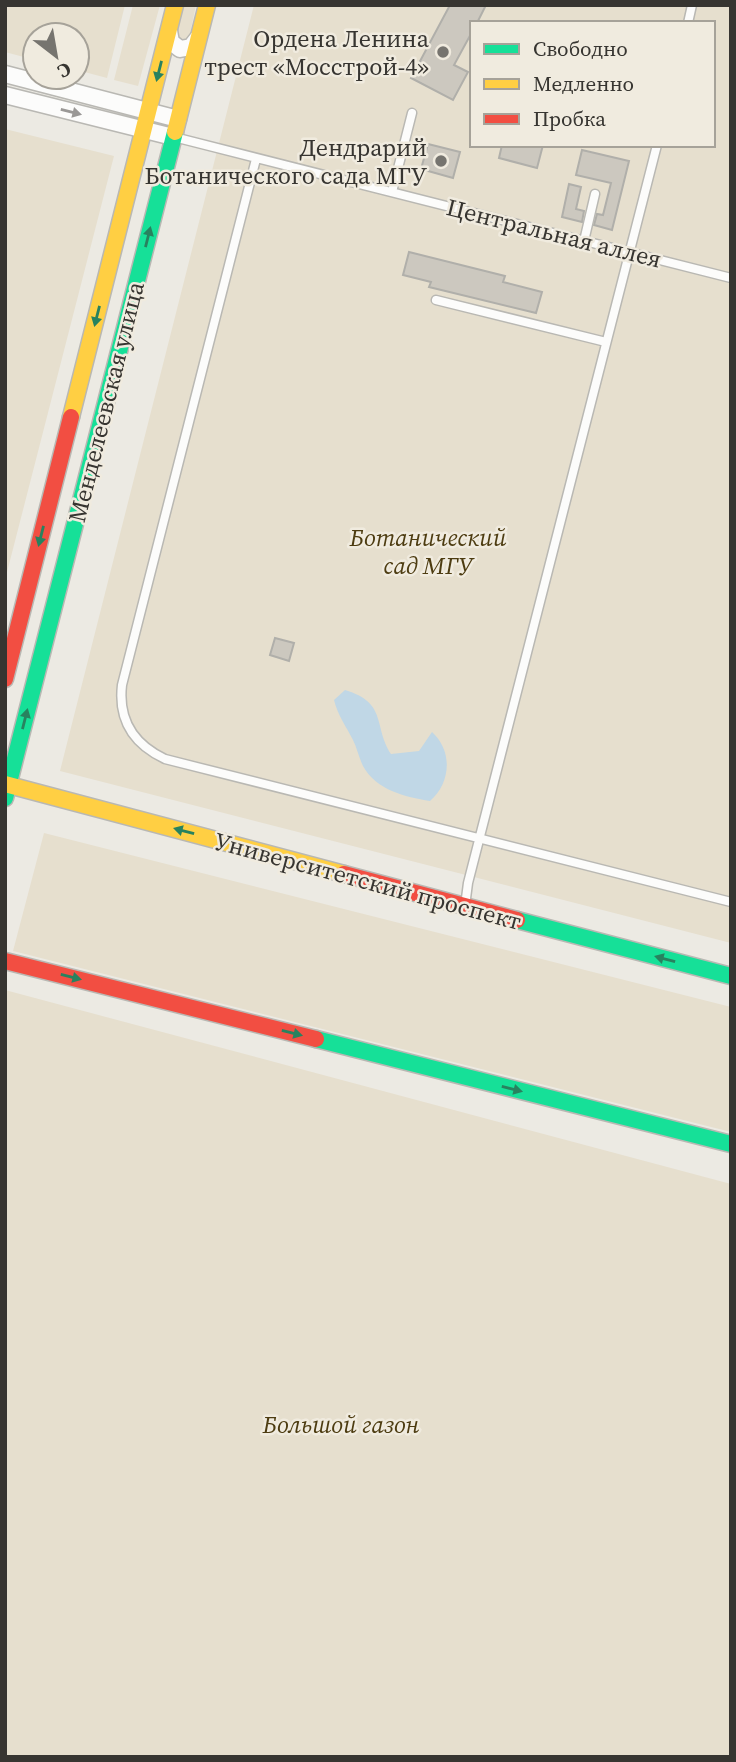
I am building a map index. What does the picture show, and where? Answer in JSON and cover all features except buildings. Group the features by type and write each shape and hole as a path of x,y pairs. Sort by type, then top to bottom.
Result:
{"street":[{"name":"Менделеевская улица","path":"5,679 175,5"},
{"name":"Менделеевская улица","path":"6,789 207,5"},
{"path":"169,30 171,42 180,49 191,47 198,38"},
{"path":"5,74 178,119"},
{"path":"5,95 173,137"},
{"path":"48,508 55,499 66,498 75,504 77,515"},
{"name":"Университетский проспект","path":"6,789 731,976"},
{"path":"5,961 731,1144"}],"lane":[{"path":"392,192 412,113"},
{"name":"Центральная аллея","path":"173,137 731,278"},
{"path":"465,907 656,147"},
{"path":"256,159 122,685 120,703 126,726 139,743 165,759 731,902"},
{"path":"584,241 595,194"},
{"path":"436,300 606,342"}],"green space":[{"path":"5,5 125,5 107,78 91,74 91,21 21,21 21,56 5,52"},
{"path":"133,5 160,5 138,86 114,80"},
{"path":"183,5 196,5 189,39 183,42 176,35"},
{"name":"Ботанический сад МГУ","path":"254,5 731,5 731,943 60,771"},
{"path":"5,129 114,156 5,580"},
{"path":"44,833 731,1007 731,1132 13,951"},
{"name":"Большой газон","path":"5,990 731,1184 731,1757 5,1757"}],"water":[{"path":"345,690 359,695 374,709 391,754 419,751 432,732 439,740 444,748 447,767 442,785 430,801 392,791 383,787 369,774 334,700"}],"traffic: fast":[{"path":"5,798 175,132"},
{"path":"517,920 731,976"},
{"path":"316,1039 731,1144"}],"traffic: slow":[{"path":"71,417 175,5"},
{"path":"175,132 207,5"},
{"path":"5,784 344,874"}],"traffic: jam":[{"path":"5,679 71,417"},
{"path":"344,874 517,920"},
{"path":"5,961 316,1039"}],"place":[{"name":"Ордена Ленина трест «Мосстрой-4»","path":"443,52"},
{"name":"Дендрарий Ботанического сада МГУ","path":"441,161"}]}
